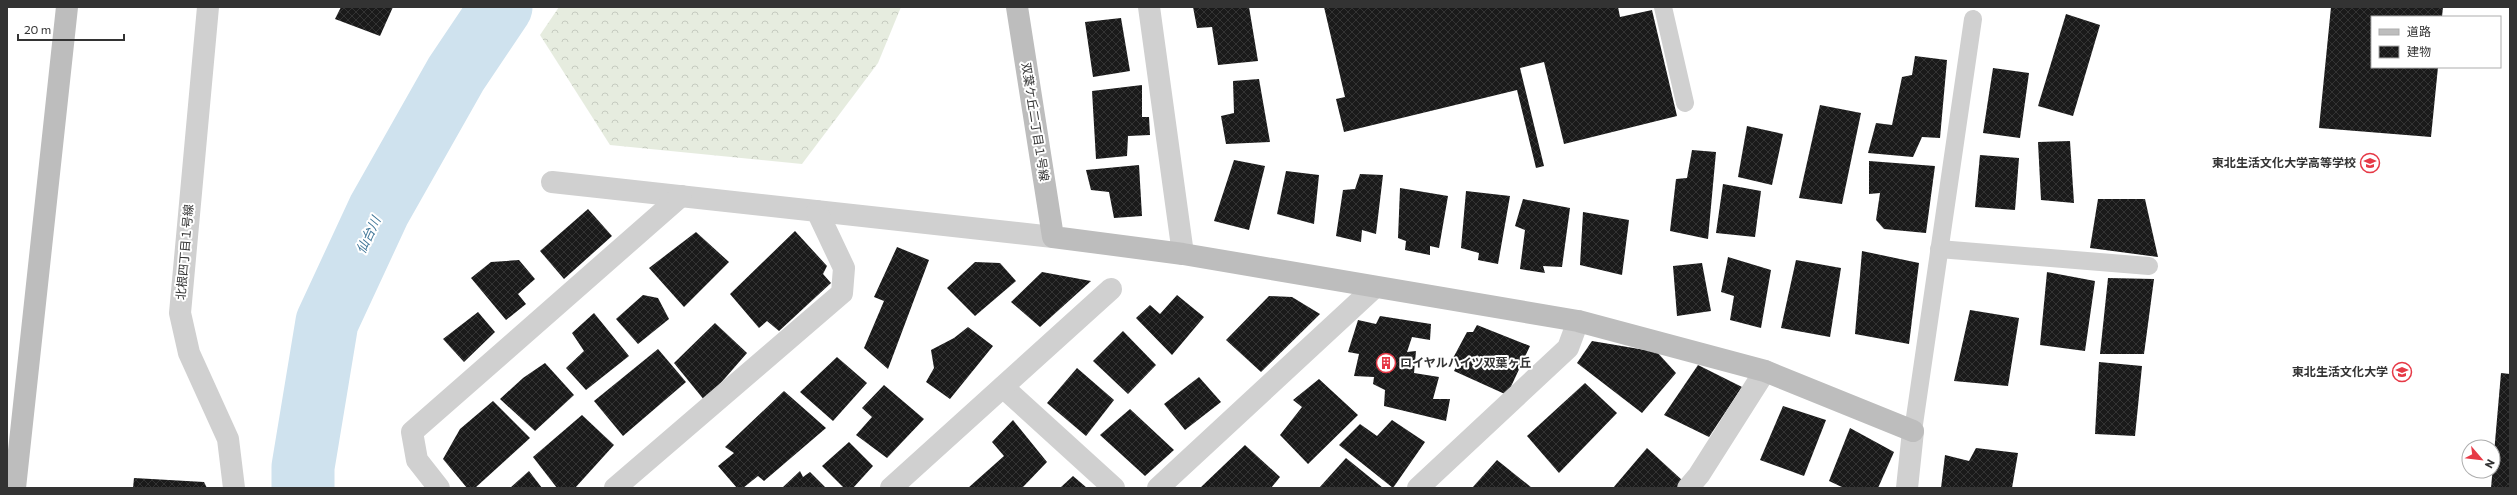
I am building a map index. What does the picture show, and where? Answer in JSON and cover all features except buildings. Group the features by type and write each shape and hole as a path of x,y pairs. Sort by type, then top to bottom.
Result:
{"street":[{"path":"15,488 67,7"},
{"name":"北根四丁目１号線","path":"208,7 180,313 188,354 228,439 234,488"},
{"name":"双葉ケ丘二丁目１号線","path":"1016,7 1053,238"},
{"path":"1149,7 1183,254"},
{"path":"552,182 817,211 1183,254 1374,288 1578,321 1765,371 1913,431 1907,488"},
{"path":"439,488 417,460 412,432 681,196"},
{"path":"614,488 842,293 844,268 817,211"},
{"path":"1164,486 1374,288"},
{"path":"891,488 1111,289"},
{"path":"1418,488 1568,348 1578,321"},
{"path":"1688,488 1699,475 1765,371"},
{"path":"1003,386 1114,488"}],"lane":[{"path":"1663,7 1685,103"},
{"path":"1913,431 1973,19"},
{"path":"1940,249 2149,266"}],"green space":[{"path":"559,7 901,7 878,63 802,164 610,145 540,35"}],"waterway":[{"name":"仙台川","path":"303,488 303,467 327,322 379,210 456,74 501,7"}],"place":[{"name":"東北生活文化大学高等学校","path":"2370,163"},
{"name":"ロイヤルハイツ双葉ヶ丘","path":"1386,363"},
{"name":"東北生活文化大学","path":"2402,372"}]}
